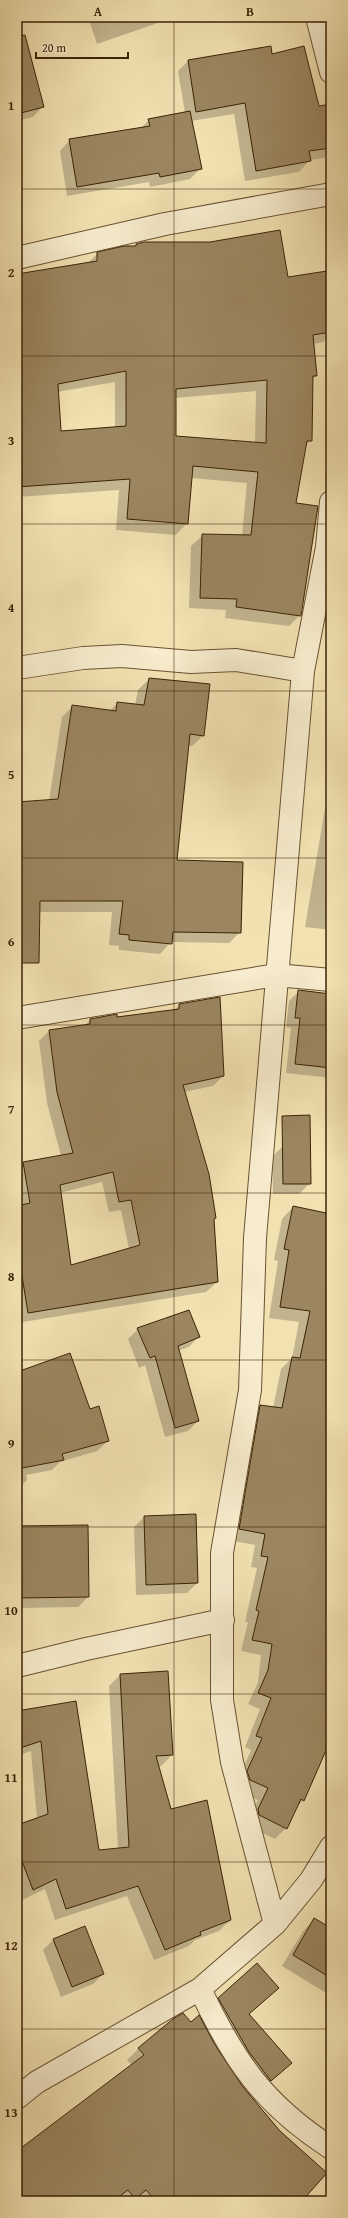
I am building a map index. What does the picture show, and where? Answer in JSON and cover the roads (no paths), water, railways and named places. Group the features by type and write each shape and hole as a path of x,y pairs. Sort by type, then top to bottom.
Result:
{"street":[{"path":"317,17 331,72"},
{"path":"17,258 165,224 331,194"},
{"path":"274,1924 232,1762 222,1700 224,1620 222,1553 250,1390 254,1238 303,672 329,548 331,502"},
{"path":"17,668 83,658 122,656 191,662 236,660 303,672"},
{"path":"17,1018 276,975 331,980"},
{"path":"17,1666 86,1649 224,1620"},
{"path":"17,2098 44,2078 200,1989 274,1924 310,1880 331,1846"},
{"path":"200,1989 219,2029 237,2060 270,2100 305,2131 331,2148"}]}
